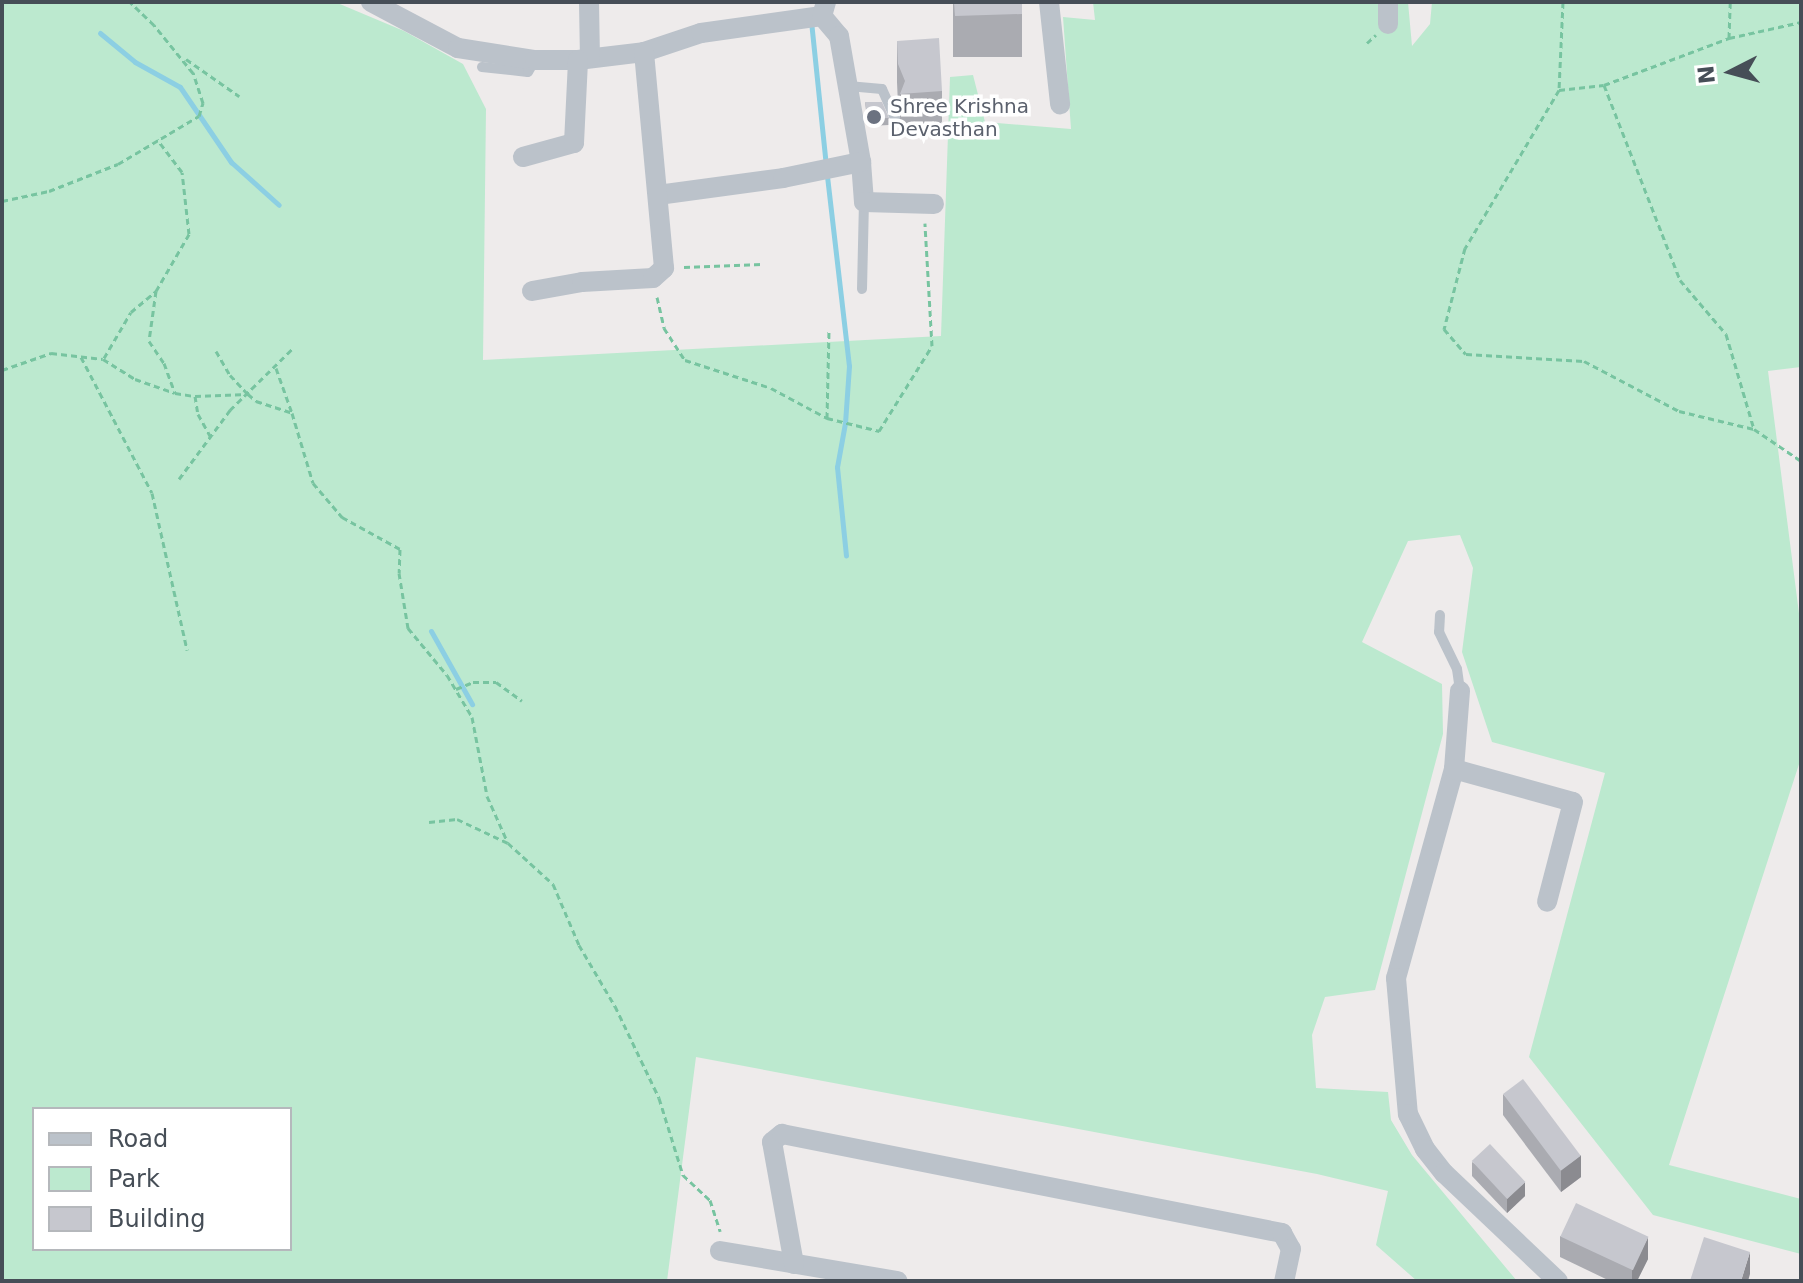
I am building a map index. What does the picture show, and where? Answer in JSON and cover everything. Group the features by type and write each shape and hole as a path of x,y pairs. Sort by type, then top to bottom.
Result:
{"street":[{"path":"371,2 458,48 535,60 584,59 644,52 701,33 824,9 839,36 861,162 864,202 929,204"},
{"path":"523,157 574,143 589,2"},
{"path":"1049,2 1060,104"},
{"path":"1388,2 1388,24"},
{"path":"532,291 658,273 658,195 644,52"},
{"path":"658,195 783,178 861,162"},
{"path":"1460,691 1454,769 1396,978 1408,1114 1425,1149 1444,1173 1558,1281"},
{"path":"1454,769 1573,802 1547,902"},
{"path":"794,1264 772,1142 782,1134 1282,1233 1291,1249 1284,1281"},
{"path":"720,1251 883,1280"}],"lane":[{"path":"482,67 528,72 535,60"},
{"path":"848,86 882,89 897,122"},
{"path":"862,289 864,202"},
{"path":"1440,615 1439,632 1457,669 1460,691"}],"path":[{"path":"2,201 49,191 118,164 199,116 203,103 193,73 183,58 130,2"},
{"path":"1563,2 1559,90 1465,248 1444,329 1466,354 1584,361 1679,411 1754,429 1801,461"},
{"path":"1729,38 1730,2"},
{"path":"1559,90 1604,85 1729,38 1801,22"},
{"path":"183,58 204,69 239,96"},
{"path":"1604,85 1680,280 1726,334 1754,429"},
{"path":"103,359 131,312 156,291 189,234 182,172 157,139"},
{"path":"762,264 658,273 664,328 685,360 771,388 827,418 879,431 932,346 929,204"},
{"path":"156,291 149,341 164,363 175,393"},
{"path":"827,418 829,331"},
{"path":"179,479 212,438 216,425 292,349"},
{"path":"216,351 230,375 256,401 292,413"},
{"path":"2,370 51,353 103,359 135,379 175,393 195,396 248,394"},
{"path":"81,357 152,493 187,650"},
{"path":"275,367 313,483 342,517 400,549 399,573 408,628 456,689 472,717 487,796 508,843"},
{"path":"195,396 198,414 212,438"},
{"path":"456,689 473,682 496,682 522,701"},
{"path":"429,822 457,819 508,843 553,884 579,945 615,1006 659,1098 683,1175 710,1200 720,1228 720,1251"}],"green space":[{"path":"2,2 335,2 404,31 463,64 486,109 483,360 941,336 950,77 973,75 985,122 1071,129 1063,17 1095,20 1093,2 1408,2 1412,46 1430,24 1432,2 1801,2 1801,367 1768,371 1801,629 1801,758 1669,1165 1801,1199 1801,1254 1653,1215 1529,1057 1605,773 1492,742 1462,652 1473,568 1460,535 1408,541 1362,642 1442,684 1443,734 1375,990 1325,997 1312,1035 1316,1088 1388,1092 1391,1120 1412,1155 1517,1281 1417,1281 1376,1245 1388,1191 1317,1174 696,1057 667,1281 2,1281"}],"building":[{"path":"954,2 1022,2 1022,14 955,16"},
{"path":"939,38 942,91 900,94 905,81 898,64 897,41"},
{"path":"865,102 882,102 889,118 868,119"},
{"path":"1523,1079 1581,1156 1561,1171 1503,1094"},
{"path":"1490,1144 1525,1182 1507,1199 1472,1161"},
{"path":"1576,1203 1649,1237 1633,1270 1560,1237"},
{"path":"1704,1237 1750,1252 1741,1281 1690,1281"}],"waterway":[{"path":"811,21 826,166"},
{"path":"100,33 135,62 180,87 231,162 279,205"},
{"path":"827,176 849,366 845,423 837,467 846,556"},
{"path":"431,631 472,704"}],"place":[{"name":"Shree Krishna Devasthan","path":"874,117"}]}
